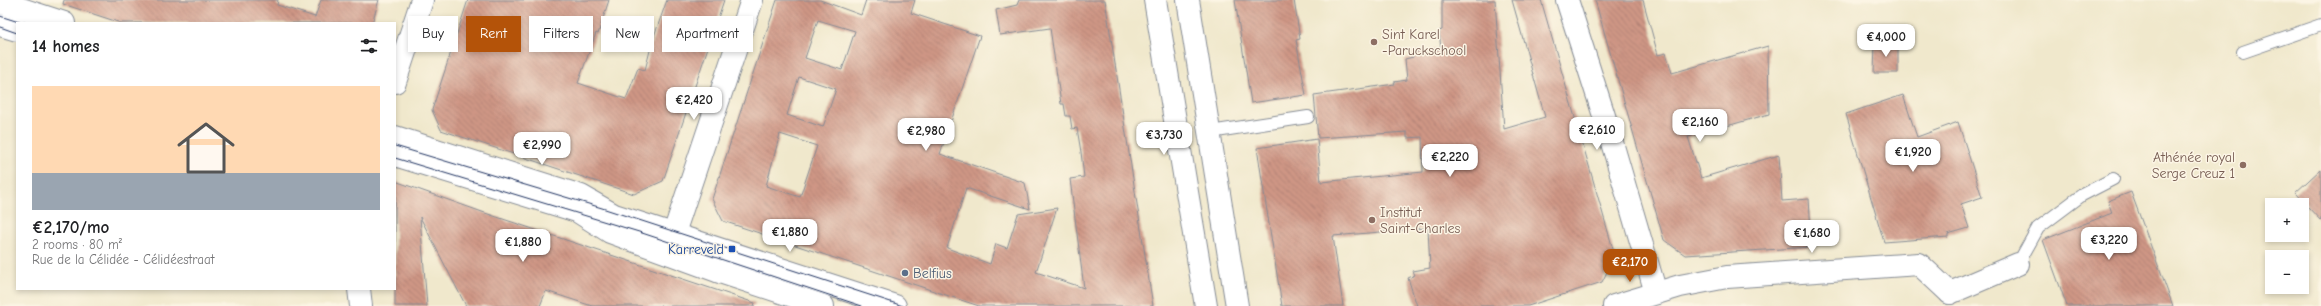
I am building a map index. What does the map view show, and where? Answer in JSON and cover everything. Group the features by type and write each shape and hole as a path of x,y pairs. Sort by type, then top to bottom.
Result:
{"street":[{"path":"396,79 422,0"},
{"path":"671,243 752,0"},
{"path":"1155,0 1206,306"},
{"path":"1188,0 1237,306"},
{"path":"1567,0 1606,122 1656,293"},
{"path":"0,2 61,22"},
{"path":"0,25 16,30"},
{"path":"396,136 582,196 671,243 823,306"},
{"path":"396,155 577,211 610,232 671,243 895,306"},
{"path":"1614,306 1656,293 1727,277 1919,264 1951,300 2018,264"},
{"path":"359,290 361,306"}],"lane":[{"path":"2243,52 2321,25"},
{"path":"1210,132 1308,116"},
{"path":"2018,264 2038,228 2082,195 2113,179"}],"building":[{"path":"64,0 278,0 277,5 315,17 321,0 379,0 372,22 118,22 63,4"},
{"path":"468,0 609,0 604,16 601,16 601,25 598,34 596,33 593,41 593,16 529,16 529,52 589,52 578,83 626,99 638,68 645,70 650,52 654,52 654,36 667,0 724,0 719,16 662,16 662,52 706,52 663,181 634,194 441,130 432,110 451,52 458,52 458,31"},
{"path":"777,0 820,0 861,15 866,0 915,0 911,13 980,36 940,154 1025,183 1030,209 966,188 947,248 990,264 996,244 1007,248 1018,214 1057,208 1036,272 1084,288 1070,179 1084,177 1081,152 1077,128 1072,129 1070,116 1066,116 1064,104 1061,104 1050,28 1000,35 996,10 1017,5 1019,0 1105,0 1153,306 979,306 723,221 712,199","holes":["818,20 855,31 842,70 805,58","799,77 836,89 823,127 787,115","780,134 817,146 800,197 766,186"]},
{"path":"1235,0 1294,0 1300,39 1296,40 1306,95 1251,103"},
{"path":"1442,0 1495,0 1504,129 1545,117 1512,0 1541,0 1615,256 1602,282 1528,306 1417,306 1408,278 1415,275 1413,271 1430,268 1428,228 1333,236 1343,306 1282,306 1257,148 1317,139 1321,182 1423,172 1422,137 1407,138 1407,132 1318,138 1314,95 1395,84 1394,82 1407,80 1405,59 1413,57 1413,52 1441,49 1439,31 1442,30"},
{"path":"1595,0 1643,0 1658,55 1666,53 1672,73 1768,46 1769,114 1688,137 1701,178 1779,155 1782,201 1809,199 1812,247 1685,255 1664,240"},
{"path":"1875,43 1898,43 1898,73 1874,73"},
{"path":"1903,95 1917,137 1958,122 1982,197 1961,204 1969,228 1948,234 1948,237 1884,242 1846,114"},
{"path":"2321,169 2321,221 2309,208 2309,198 2300,198 2295,193"},
{"path":"396,181 485,213 755,303 754,306 592,306 546,291 540,306 466,306 420,217 427,306 395,306"},
{"path":"2131,192 2173,306 2067,306 2043,240 2112,213 2108,201"}],"tram line":[{"path":"0,16 19,22"},
{"path":"0,27 16,33"},
{"path":"396,146 602,208 903,306"},
{"path":"396,158 639,232 862,306"}],"place":[{"name":"Sint Karel -Paruckschool","path":"1374,42"},
{"name":"Athénée royal Serge Creuz 1","path":"2243,165"},
{"name":"Institut Saint-Charles","path":"1372,220"},
{"name":"Karreveld","path":"732,249"},
{"name":"Belfius","path":"905,273"}]}
